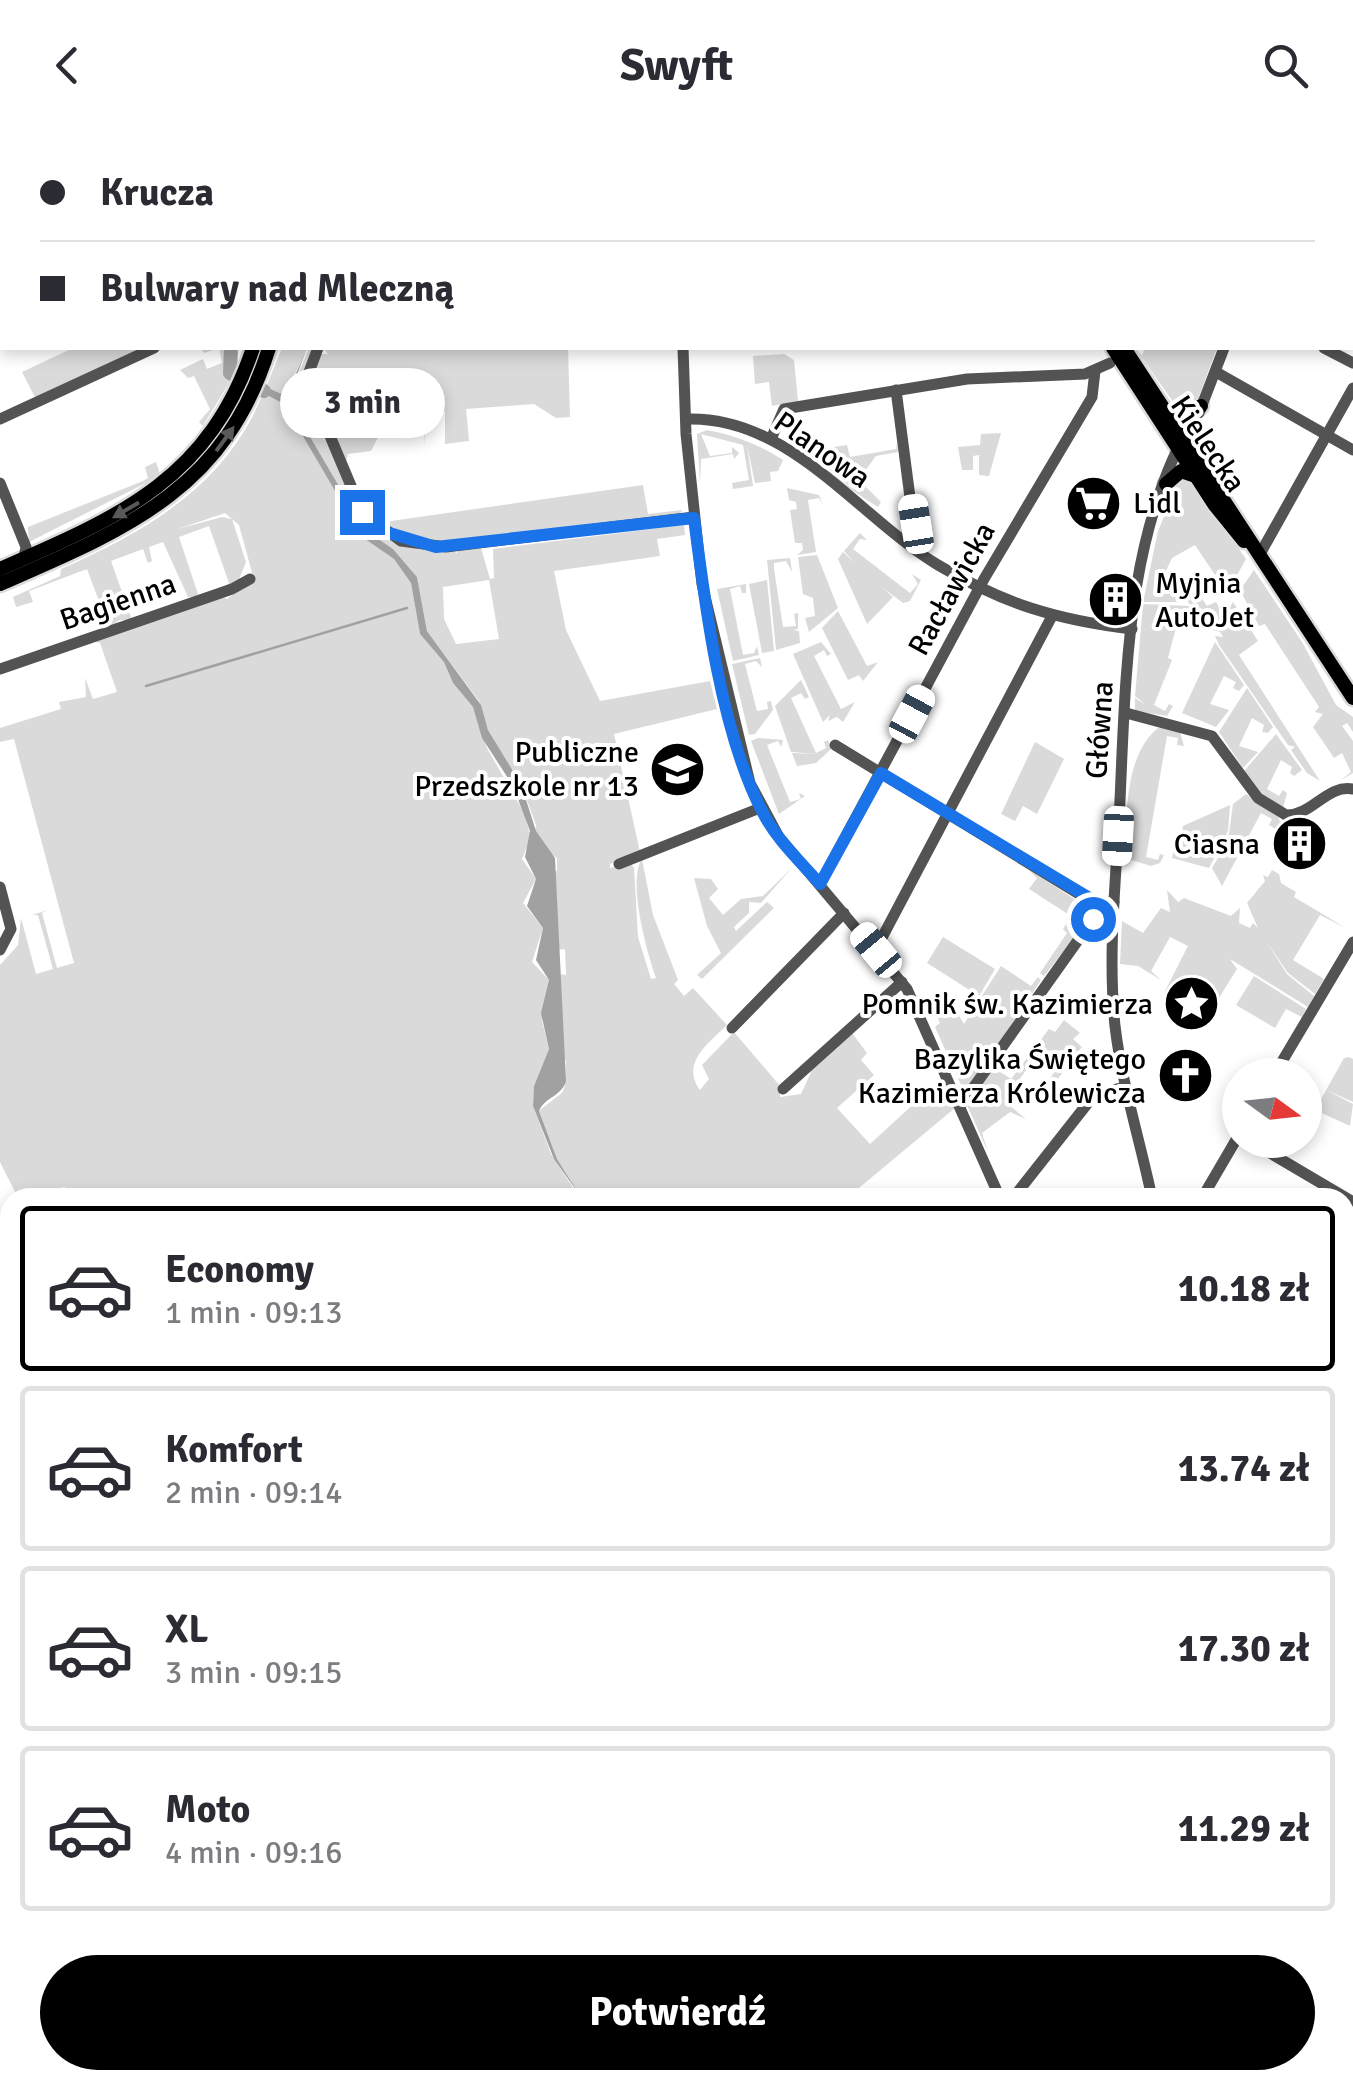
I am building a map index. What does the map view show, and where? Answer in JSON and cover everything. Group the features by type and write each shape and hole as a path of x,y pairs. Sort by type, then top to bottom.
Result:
{"main road":[{"path":"252,375 254,350"},
{"path":"0,584 126,527 168,500 218,450 268,350"},
{"name":"Kielecka","path":"1114,350 1259,537 1262,559"},
{"name":"Kielecka","path":"1125,350 1169,414 1196,476 1262,559 1353,698"},
{"path":"0,569 119,514 168,481 244,392"},
{"path":"1169,414 1186,418 1201,406"},
{"path":"1166,484 1181,471 1196,476"}],"street":[{"path":"0,419 150,350"},
{"path":"317,350 306,380 314,419 336,450 362,512 386,532 415,544 464,544 694,518"},
{"path":"683,350 694,518 720,672 741,756 760,808 902,982 962,1105 996,1188"},
{"name":"Główna","path":"1150,1188 1125,1087 1112,992 1132,629 1140,567 1166,484 1223,350"},
{"path":"1328,350 1353,363"},
{"path":"770,440 784,408 983,378 1096,371 1110,363"},
{"name":"Racławicka","path":"820,884 980,588 1095,392 1096,371"},
{"path":"1216,372 1353,450"},
{"path":"1259,537 1353,388"},
{"name":"Planowa","path":"896,390 917,551"},
{"name":"Planowa","path":"686,419 721,420 770,440 917,551 980,588 1051,618 1132,629"},
{"path":"0,482 29,553"},
{"name":"Bagienna","path":"0,669 232,589 250,579"},
{"path":"876,950 1051,618"},
{"path":"1126,713 1212,736 1258,798 1286,815 1300,814 1340,788 1353,788"},
{"path":"835,745 1096,902 1114,902"},
{"path":"619,864 760,808"},
{"path":"0,886 11,929 0,950"},
{"path":"962,1105 1091,922 1096,902"},
{"path":"732,1028 844,913"},
{"path":"1284,1058 1353,942"},
{"path":"783,1089 902,982"},
{"path":"1021,1188 1095,1094 1125,1087"},
{"path":"1208,1188 1226,1158"},
{"path":"1278,1158 1328,1188"}],"shaded area":[{"path":"69,350 144,350 37,401 22,372"},
{"path":"219,350 229,350 230,381 203,426 199,422 210,409 194,376 188,378 180,370 203,359 207,369 222,363"},
{"path":"281,350 306,350 284,397 266,387"},
{"path":"306,350 288,399 364,529 393,549 417,577 427,631 481,705 488,730 521,784 536,831 555,858 566,1081 539,1111 557,1159 575,1188 554,1159 533,1106 534,1086 549,1049 541,1013 549,980 536,960 543,928 527,906 536,879 525,857 530,831 513,786 482,738 473,707 420,634 411,583 394,559 362,537 284,404 263,393 266,387 286,396"},
{"path":"308,350 314,350 303,386 317,430 332,449 354,505 393,540 455,550 456,554 459,549 481,548 490,579 494,578 493,549 684,525 685,535 657,539 660,556 554,571 566,630 600,701 710,681 717,709 614,734 640,852 610,864 610,868 630,863 634,868 638,937 651,979 656,978 637,900 642,859 653,915 678,980 674,984 684,996 693,988 727,1025 699,1054 693,1071 695,1080 700,1090 709,1079 702,1065 734,1032 780,1086 780,1097 801,1094 812,1070 852,1033 867,1053 861,1060 874,1075 837,1108 870,1144 942,1078 955,1108 859,1188 575,1188 557,1159 539,1111 563,1091 565,1081 566,1060 552,1057 546,1012 559,974 566,975 565,949 554,950 550,967 541,955 556,926 554,892 543,899 543,911 535,912 531,903 549,873 557,871 557,858 553,855 539,871 531,862 536,825 521,784 488,730 479,701 427,631 417,577 393,549 364,529 288,399","holes":["489,580 499,639 456,644 444,619 443,587"]},
{"path":"325,350 568,350 570,417 556,418 534,404 466,409 469,441 445,444 445,412 425,413 425,445 423,415 387,420 371,451 348,454 346,461 319,420 311,397 317,396 317,391 310,392 311,378 317,378 312,373 320,354 328,354"},
{"path":"1136,350 1142,355 1144,350 1216,350 1195,407 1176,406"},
{"path":"784,354 794,360 798,401 772,406 769,382 755,384 753,356"},
{"path":"263,393 284,404 362,537 394,559 411,583 420,634 444,661 453,683 473,707 487,748 523,811 531,837 522,859 536,879 523,903 543,928 532,962 549,980 542,1021 549,1049 534,1086 533,1106 551,1154 573,1188 13,1188 0,1162 0,965 18,945 21,918 36,974 53,969 38,915 32,915 48,910 42,913 57,968 74,963 14,739 0,742 0,728 61,709 59,702 86,697 85,678 93,699 117,692 100,643 95,642 221,597 227,599 254,580 239,525 232,519 246,562 238,582 221,589 229,583 209,526 179,537 199,597 188,597 163,542 149,547 152,561 148,563 143,549 111,561 132,620 119,620 109,628 87,569 29,591 33,602 16,607 13,597 60,576 61,569 124,538 181,501 228,454","holes":["225,513 232,519 222,517 178,529"]},
{"path":"707,430 746,441 783,460 778,471 770,472 771,481 755,483 747,445 753,486 733,489 732,483 749,480 743,445 701,434 710,456 732,453 732,447 739,453 734,459 733,454 701,459 700,483 697,434"},
{"path":"1001,433 989,476 979,475 979,455 973,456 973,470 962,470 958,447 980,445 981,434"},
{"path":"897,442 898,452 876,456 865,471 865,486 881,502 878,507 825,473 827,470 858,493 829,469 836,461 834,447 847,445 850,457 896,449"},
{"path":"156,462 160,474 146,483 29,542 28,527 143,481 148,478 145,467"},
{"path":"1180,478 1190,480 1246,559 1227,593 1195,545 1172,558 1163,577 1198,593 1207,606 1216,602 1224,617 1233,602 1258,641 1239,655 1320,781 1307,773 1291,750 1295,747 1288,745 1219,645 1215,636 1223,637 1220,632 1210,629 1188,602 1143,602 1158,531"},
{"path":"643,485 648,514 682,510 680,515 447,543 388,529 363,504 384,522"},
{"path":"787,488 819,495 823,505 819,498 808,500 816,552 797,555 803,550 802,543 795,543 790,510 797,509 796,502 789,500"},
{"path":"860,533 867,540 860,539 853,549 910,593 918,584 912,574 921,580 910,601 903,603 867,576 844,551"},
{"path":"843,552 893,597 867,624 838,559"},
{"path":"817,555 838,608 809,632 805,618 815,616 813,598 803,594 798,557"},
{"path":"790,558 792,572 786,561 774,563 774,569 783,627 796,626 794,614 798,613 798,629 793,630 799,631 800,643 776,650 767,560"},
{"path":"1254,570 1302,642 1336,705 1353,717 1353,732 1347,723 1342,726 1353,741 1353,773 1341,780 1351,772 1342,753 1334,758 1313,727 1323,714 1315,712 1319,707 1265,624 1259,626 1240,590"},
{"path":"767,580 774,651 762,653 749,584"},
{"path":"746,584 746,593 742,593 740,586 730,589 743,655 754,653 757,646 759,655 733,661 717,589"},
{"path":"1143,604 1189,606 1195,612 1194,623 1190,621 1192,615 1181,609 1168,658 1172,660 1154,705 1165,711 1169,704 1173,706 1167,716 1135,711 1135,698 1146,705 1135,696"},
{"path":"838,611 867,666 878,662 863,681 859,675 848,680 822,628"},
{"path":"821,642 831,654 827,656 824,650 814,656 841,709 855,702 843,722 837,717 828,721 830,715 823,722 793,654"},
{"path":"1215,642 1244,685 1239,691 1233,688 1236,682 1224,676 1210,704 1229,710 1216,727 1182,713"},
{"path":"760,658 762,667 756,661 745,664 757,711 768,709 767,702 771,701 773,710 755,734 749,735 732,664"},
{"path":"801,680 809,697 805,699 801,693 791,698 816,753 826,748 824,742 828,740 831,749 816,763 797,766 792,753 819,754 791,752 775,706"},
{"path":"1247,688 1273,727 1268,733 1262,732 1264,725 1252,718 1239,746 1258,752 1243,768 1219,732"},
{"path":"1162,725 1180,732 1184,746 1177,745 1178,738 1167,736 1146,857 1158,860 1160,854 1164,855 1160,863 1151,866 1125,858 1127,805 1140,751"},
{"path":"1276,734 1302,770 1294,776 1290,773 1292,767 1281,760 1267,789 1279,796 1283,790 1287,793 1283,808 1263,796 1244,771"},
{"path":"783,740 781,747 778,741 767,745 790,802 800,799 779,814 751,741"},
{"path":"1035,742 1064,759 1037,814 1023,806 1015,821 1001,814"},
{"path":"1246,794 1278,817 1282,826 1279,831 1269,825 1272,819 1261,813 1222,886 1212,868 1228,841 1233,804"},
{"path":"1230,805 1228,831 1209,868 1172,858 1173,852 1178,853 1183,826"},
{"path":"792,868 761,903 749,902 749,913 734,927 736,931 767,902 774,908 702,979 697,975 721,953 707,926 694,878 711,879 718,889 709,898 723,915 741,899 763,896"},
{"path":"1028,869 1090,909 1077,934 1044,976 1040,973 1067,933 1063,929 1071,916 1029,889 1037,878"},
{"path":"1272,870 1279,874 1281,883 1296,892 1294,897 1346,928 1320,915 1293,960 1324,979 1315,994 1288,973 1266,941 1287,974 1314,996 1308,1007 1230,959 1237,969 1199,1030 1186,1022 1204,991 1197,986 1176,1022 1165,1015 1175,997 1165,991 1188,946 1170,937 1151,971 1161,980 1138,966 1120,964 1122,921 1143,933 1161,908 1170,912 1167,890 1178,902 1184,898 1231,916 1240,908 1239,923 1250,928 1253,923 1258,928 1247,903 1265,881 1263,875 1268,877"},
{"path":"943,937 995,969 979,996 927,963"},
{"path":"1001,966 1031,986 1038,977 1041,980 965,1094 935,1027 940,1023 937,1016 954,1007 964,1024"},
{"path":"1254,976 1306,1009 1302,1017 1286,1009 1275,1028 1236,1005"},
{"path":"1064,1020 1080,1033 1073,1039 1082,1047 1047,1093 1043,1088 1059,1066 1039,1052 1004,1101 1026,1119 1010,1112 982,1133 988,1152 967,1105 998,1060 996,1069 1011,1079 1049,1029 1055,1032"},
{"path":"1344,1058 1353,1059 1353,1102 1326,1090"},
{"path":"1326,1090 1353,1104 1350,1126 1322,1113"}],"waterway":[{"path":"231,350 230,373 264,391"},
{"path":"146,686 407,608"}],"place":[{"name":"Lidl","path":"1094,503"},
{"name":"Myjnia AutoJet","path":"1116,600"},
{"name":"Publiczne Przedszkole nr 13","path":"678,769"},
{"name":"Ciasna","path":"1299,844"},
{"name":"Pomnik św. Kazimierza","path":"1192,1004"},
{"name":"Bazylika Świętego Kazimierza Królewicza","path":"1185,1076"}],"route":[{"path":"362,512 386,532 415,544 436,547 694,518 702,584 745,770 770,825 820,884 881,773 1096,902 1093,919"}]}
